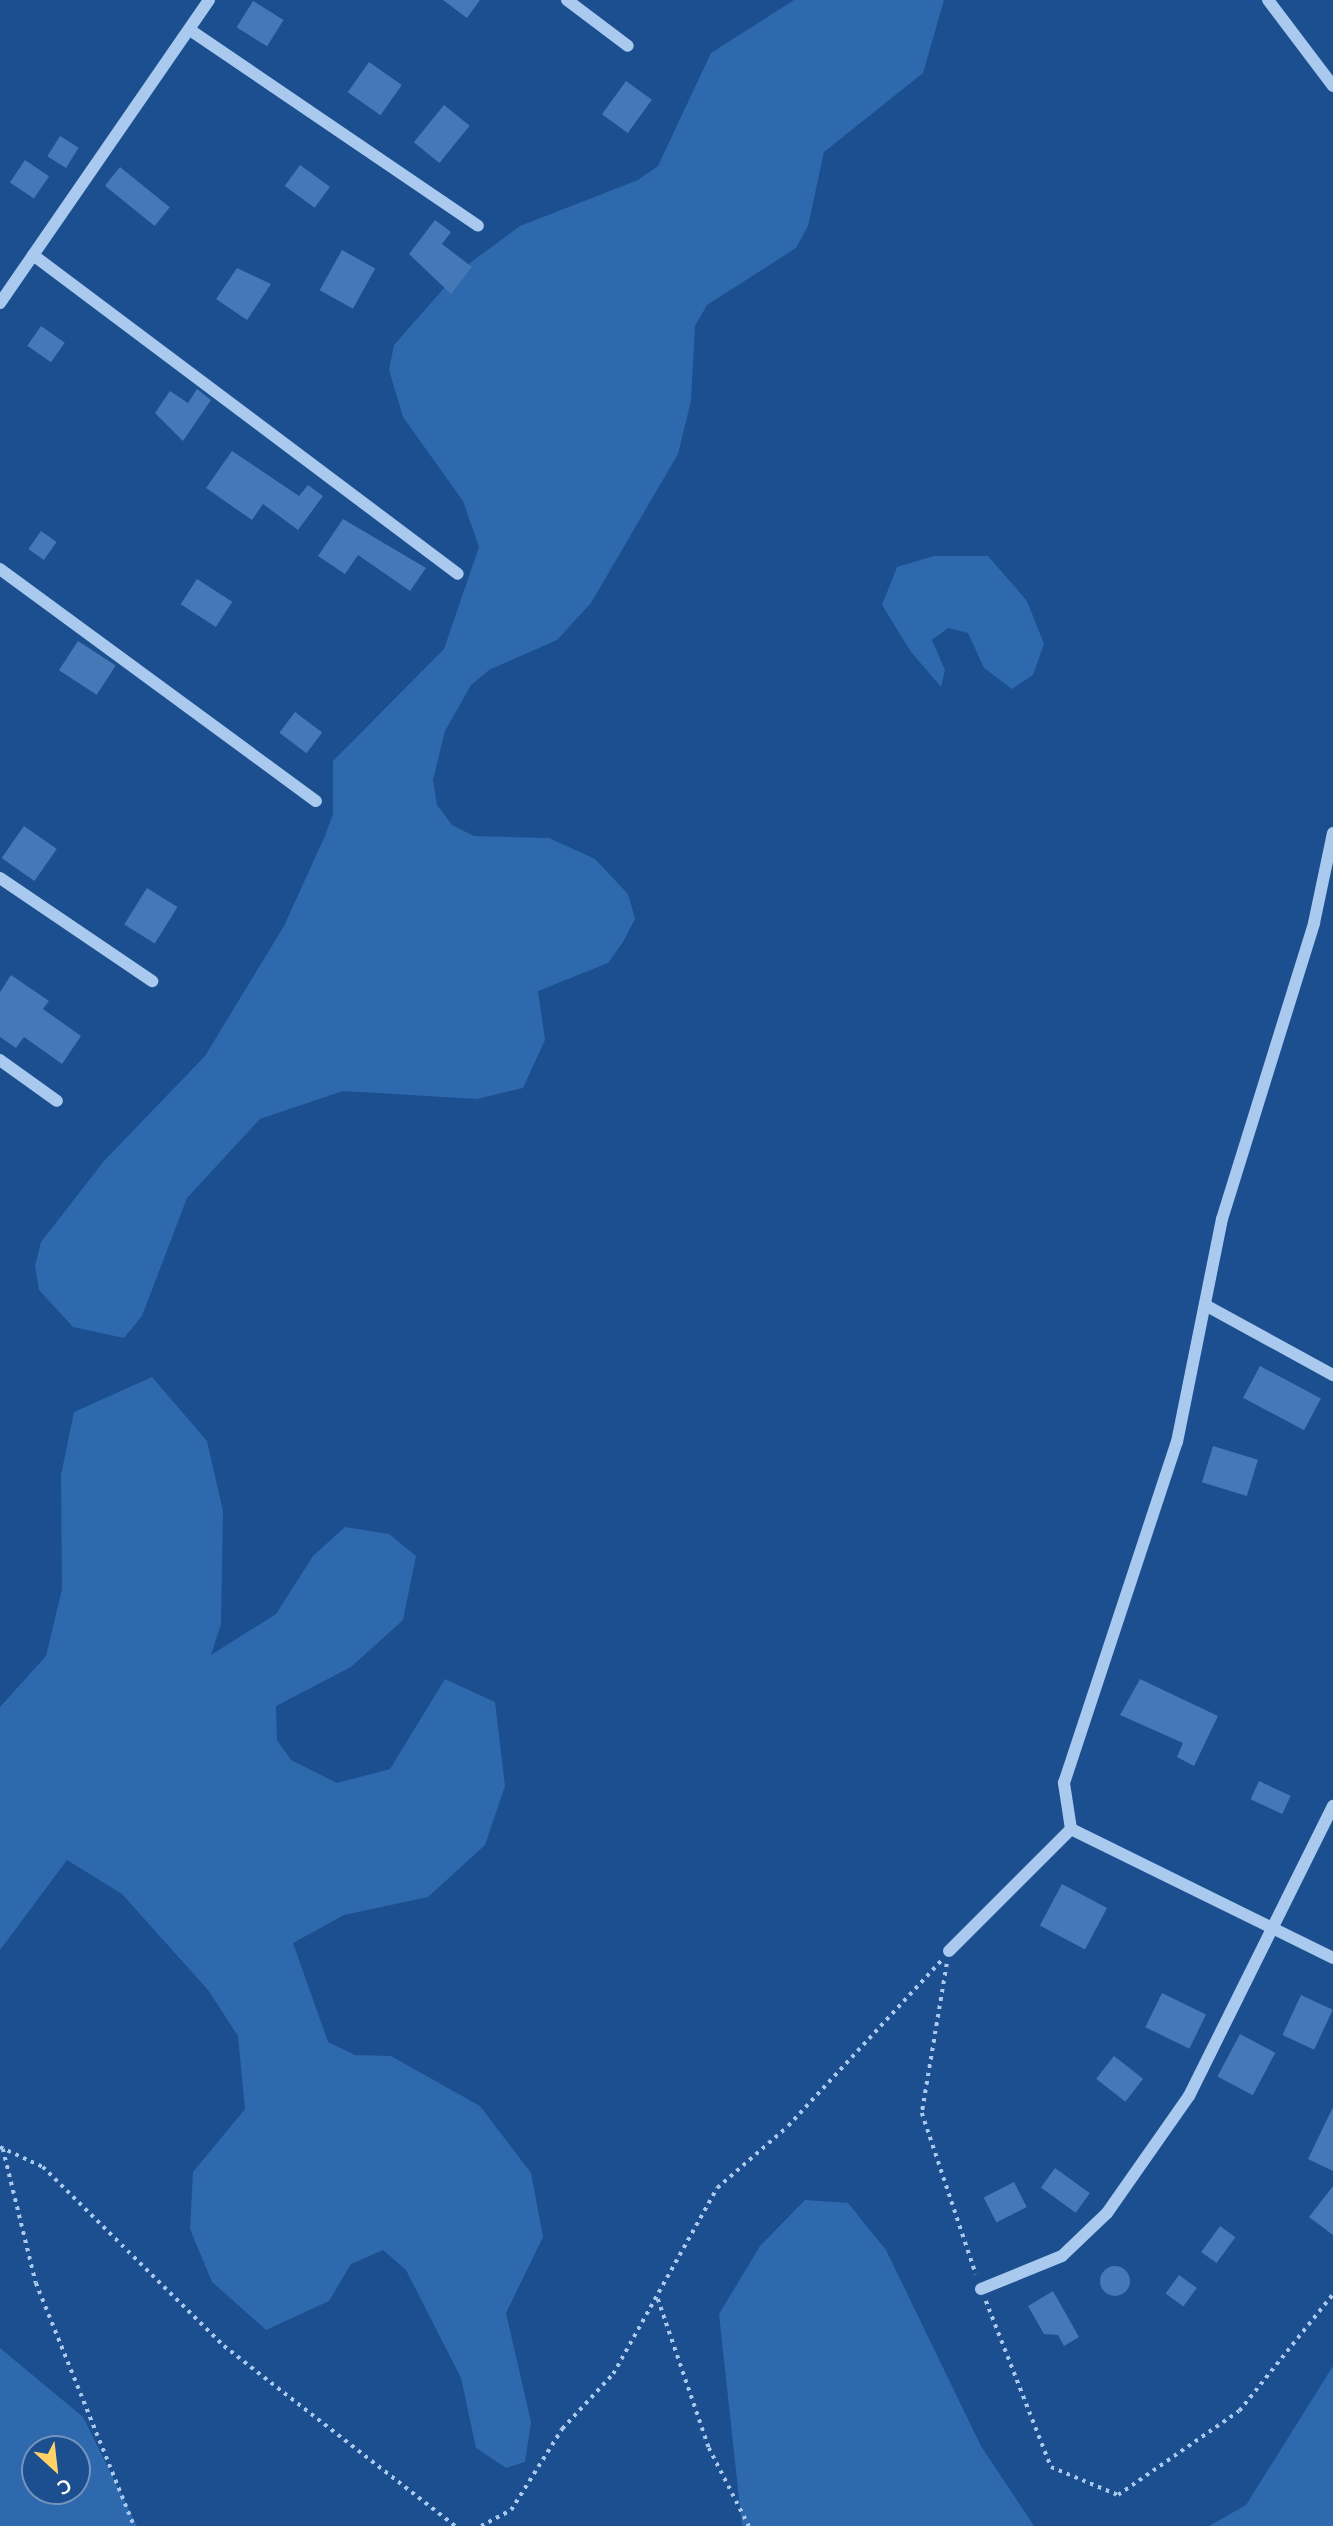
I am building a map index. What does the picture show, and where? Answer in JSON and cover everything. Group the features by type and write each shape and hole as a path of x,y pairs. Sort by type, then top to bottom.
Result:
{"street":[{"path":"0,303 209,0"},
{"path":"567,0 628,46"},
{"path":"1268,0 1333,86"},
{"path":"190,30 478,226"},
{"path":"33,254 458,574"},
{"path":"0,569 316,801"},
{"path":"1071,1829 1064,1783 1177,1442 1207,1306 1222,1219 1314,923 1333,833"},
{"path":"0,878 152,981"},
{"path":"0,1060 57,1101"},
{"path":"1207,1306 1333,1376"},
{"path":"981,2289 1062,2256 1107,2213 1189,2096 1333,1806"},
{"path":"1071,1829 1333,1958"},
{"path":"949,1951 1071,1829"}],"path":[{"path":"949,1951 922,2113 981,2289 1051,2467 1118,2495 1238,2411 1333,2294"},
{"path":"481,2526 511,2510 562,2430 613,2374 658,2299 717,2188 788,2126 949,1951"},
{"path":"1,2148 36,2283 134,2526"},
{"path":"1,2148 43,2167 224,2346 455,2526"},
{"path":"658,2299 709,2448 749,2526"}],"shaded area":[{"path":"794,0 944,0 923,73 824,152 808,226 796,248 707,305 695,326 691,401 678,454 591,603 557,640 489,670 471,685 445,731 433,780 437,805 452,825 474,836 549,838 595,859 628,894 635,919 623,942 608,963 538,991 545,1040 523,1088 477,1099 343,1091 260,1119 187,1198 142,1316 124,1338 73,1327 39,1290 35,1266 41,1242 104,1161 205,1056 284,926 325,836 333,814 333,761 444,649 479,547 463,501 403,417 389,370 394,345 459,271 520,226 638,180 658,166 711,53"},
{"path":"934,556 988,556 1027,601 1044,644 1033,675 1012,689 984,668 968,633 948,628 932,640 945,670 941,687 911,652 882,605 897,567"},
{"path":"152,1377 207,1441 223,1511 221,1624 211,1655 276,1614 313,1556 345,1527 389,1534 416,1556 403,1620 351,1667 276,1706 277,1740 291,1760 337,1783 390,1769 445,1679 495,1702 505,1786 485,1845 428,1897 344,1915 293,1943 328,2042 355,2055 391,2056 480,2106 531,2173 543,2237 506,2313 531,2422 525,2462 506,2468 476,2448 461,2378 406,2270 383,2250 351,2264 329,2301 266,2330 212,2282 190,2229 193,2172 245,2109 238,2036 208,1990 122,1894 67,1860 0,1950 0,1707 46,1656 62,1589 61,1475 74,1412"},
{"path":"805,2200 848,2203 886,2250 981,2446 1034,2526 742,2526 719,2314 760,2246"},
{"path":"0,2348 83,2417 137,2526 0,2526"},
{"path":"1333,2366 1333,2526 1209,2526 1246,2505"}],"building":[{"path":"443,0 480,0 467,18"},
{"path":"253,1 284,20 267,46 237,27"},
{"path":"369,62 402,85 381,115 348,92"},
{"path":"626,81 652,100 628,133 602,114"},
{"path":"444,105 470,126 439,163 414,142"},
{"path":"60,136 79,148 66,168 47,156"},
{"path":"25,160 49,176 34,199 10,182"},
{"path":"300,165 330,187 315,208 285,186"},
{"path":"120,167 170,207 155,226 105,186"},
{"path":"435,220 451,232 442,244 472,267 451,294 409,254"},
{"path":"342,250 375,268 353,309 320,290"},
{"path":"237,268 271,284 247,320 216,299"},
{"path":"41,326 65,343 51,362 27,346"},
{"path":"197,389 211,400 183,441 155,413 170,391 188,403"},
{"path":"232,451 299,496 308,485 323,496 298,530 263,504 252,520 206,488"},
{"path":"343,519 426,568 410,591 358,555 345,574 318,556"},
{"path":"41,531 57,542 44,560 28,549"},
{"path":"197,579 232,602 216,627 181,604"},
{"path":"78,641 116,666 97,695 59,670"},
{"path":"295,712 322,732 307,753 279,733"},
{"path":"24,826 57,849 34,881 2,858"},
{"path":"147,888 178,907 155,944 124,924"},
{"path":"11,975 49,1001 43,1009 81,1036 62,1064 24,1037 16,1048 0,1037 0,992"},
{"path":"1260,1366 1321,1398 1304,1430 1243,1398"},
{"path":"1213,1446 1258,1460 1247,1496 1202,1482"},
{"path":"1140,1679 1218,1716 1194,1766 1177,1757 1183,1743 1120,1715"},
{"path":"1259,1781 1291,1796 1282,1814 1251,1799"},
{"path":"1062,1884 1107,1908 1085,1949 1040,1925"},
{"path":"1162,1993 1206,2014 1189,2049 1145,2027"},
{"path":"1301,1995 1333,2010 1314,2050 1282,2035"},
{"path":"1240,2034 1275,2053 1253,2095 1217,2076"},
{"path":"1114,2056 1143,2079 1125,2102 1096,2079"},
{"path":"1333,2107 1333,2171 1308,2159"},
{"path":"1055,2168 1090,2193 1076,2213 1041,2187"},
{"path":"1014,2182 1027,2207 996,2222 984,2197"},
{"path":"1333,2186 1333,2235 1309,2217"},
{"path":"1220,2226 1235,2237 1217,2263 1201,2252"},
{"path":"1115,2266 1121,2267 1129,2275 1129,2287 1121,2295 1115,2296 1109,2295 1101,2287 1100,2281 1101,2275 1109,2267"},
{"path":"1179,2275 1197,2288 1183,2307 1165,2294"},
{"path":"1053,2291 1079,2337 1064,2346 1058,2335 1044,2334 1028,2306"}]}
